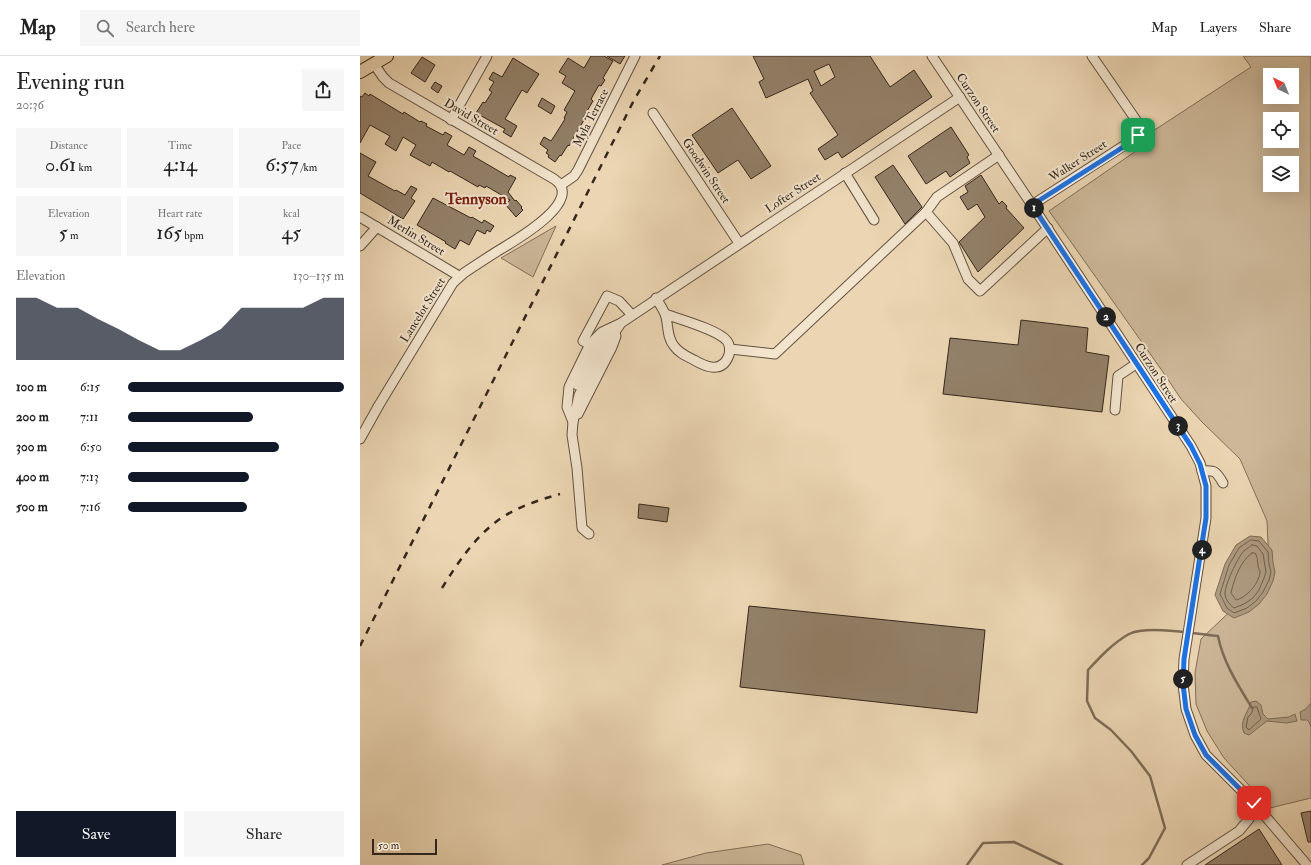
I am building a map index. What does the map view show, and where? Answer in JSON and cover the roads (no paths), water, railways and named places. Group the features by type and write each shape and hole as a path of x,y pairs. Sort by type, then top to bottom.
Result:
{"main road":[{"path":"360,72 387,56"}],"street":[{"path":"451,120 487,56"},
{"name":"Myla Terrace","path":"561,185 574,176 578,170 635,56"},
{"name":"Curzon Street","path":"932,56 1048,228 1191,446 1200,464 1206,486 1206,518 1184,659 1183,684 1186,709 1195,735 1206,755 1254,803 1307,865"},
{"name":"Walker Street","path":"1032,205 1131,142 1138,135 1138,123 1092,56"},
{"name":"David Street","path":"374,64 389,83 554,179 561,185"},
{"name":"Lofter Street","path":"621,323 656,298 960,97"},
{"name":"Goodwin Street","path":"653,113 739,243"},
{"path":"730,349 775,354 926,212 937,197 999,155"},
{"path":"845,173 874,220"},
{"name":"Lancelot Street","path":"360,439 450,287 459,276 542,222 561,199 563,192 561,185"},
{"path":"926,212 953,243 968,279 980,291 1048,228"},
{"name":"Merlin Street","path":"360,217 459,276"},
{"path":"360,246 377,227"},
{"path":"590,344 583,341 607,296 619,301 632,315"},
{"path":"656,298 665,314 668,336 680,353 711,368 723,365 728,357 730,349 726,340 716,333 665,314"},
{"path":"573,422 567,407 569,387 590,344 602,332 621,323"},
{"path":"589,534 582,528 577,468 572,435 573,422 579,395 608,341 621,323"},
{"path":"1115,410 1118,376 1136,364"},
{"path":"1202,471 1212,470 1217,473 1222,483"},
{"path":"1187,865 1239,831 1249,819 1254,803"}],"water":[{"path":"1250,536 1261,537 1272,550 1275,572 1267,594 1259,604 1249,612 1234,618 1223,611 1215,595 1225,564 1236,545"},
{"path":"1256,701 1261,705 1263,714 1268,719 1289,717 1295,714 1297,721 1287,723 1267,721 1249,735 1244,733 1244,717 1251,702"},
{"path":"1311,703 1311,727 1307,720 1301,720 1300,712 1306,709"}],"waterway":[{"path":"1142,865 1149,858 1165,828 1150,776 1131,751 1111,730 1095,718 1087,701 1088,670 1112,646 1129,634 1137,631 1160,630 1218,636 1227,664 1252,708"},
{"path":"967,865 983,843 1014,842 1062,865"}],"railway":[{"path":"360,646 634,100 660,56"},
{"path":"442,588 478,538 496,522 519,508 560,494"}],"district":[{"name":"Tennyson","path":"476,199"}]}
